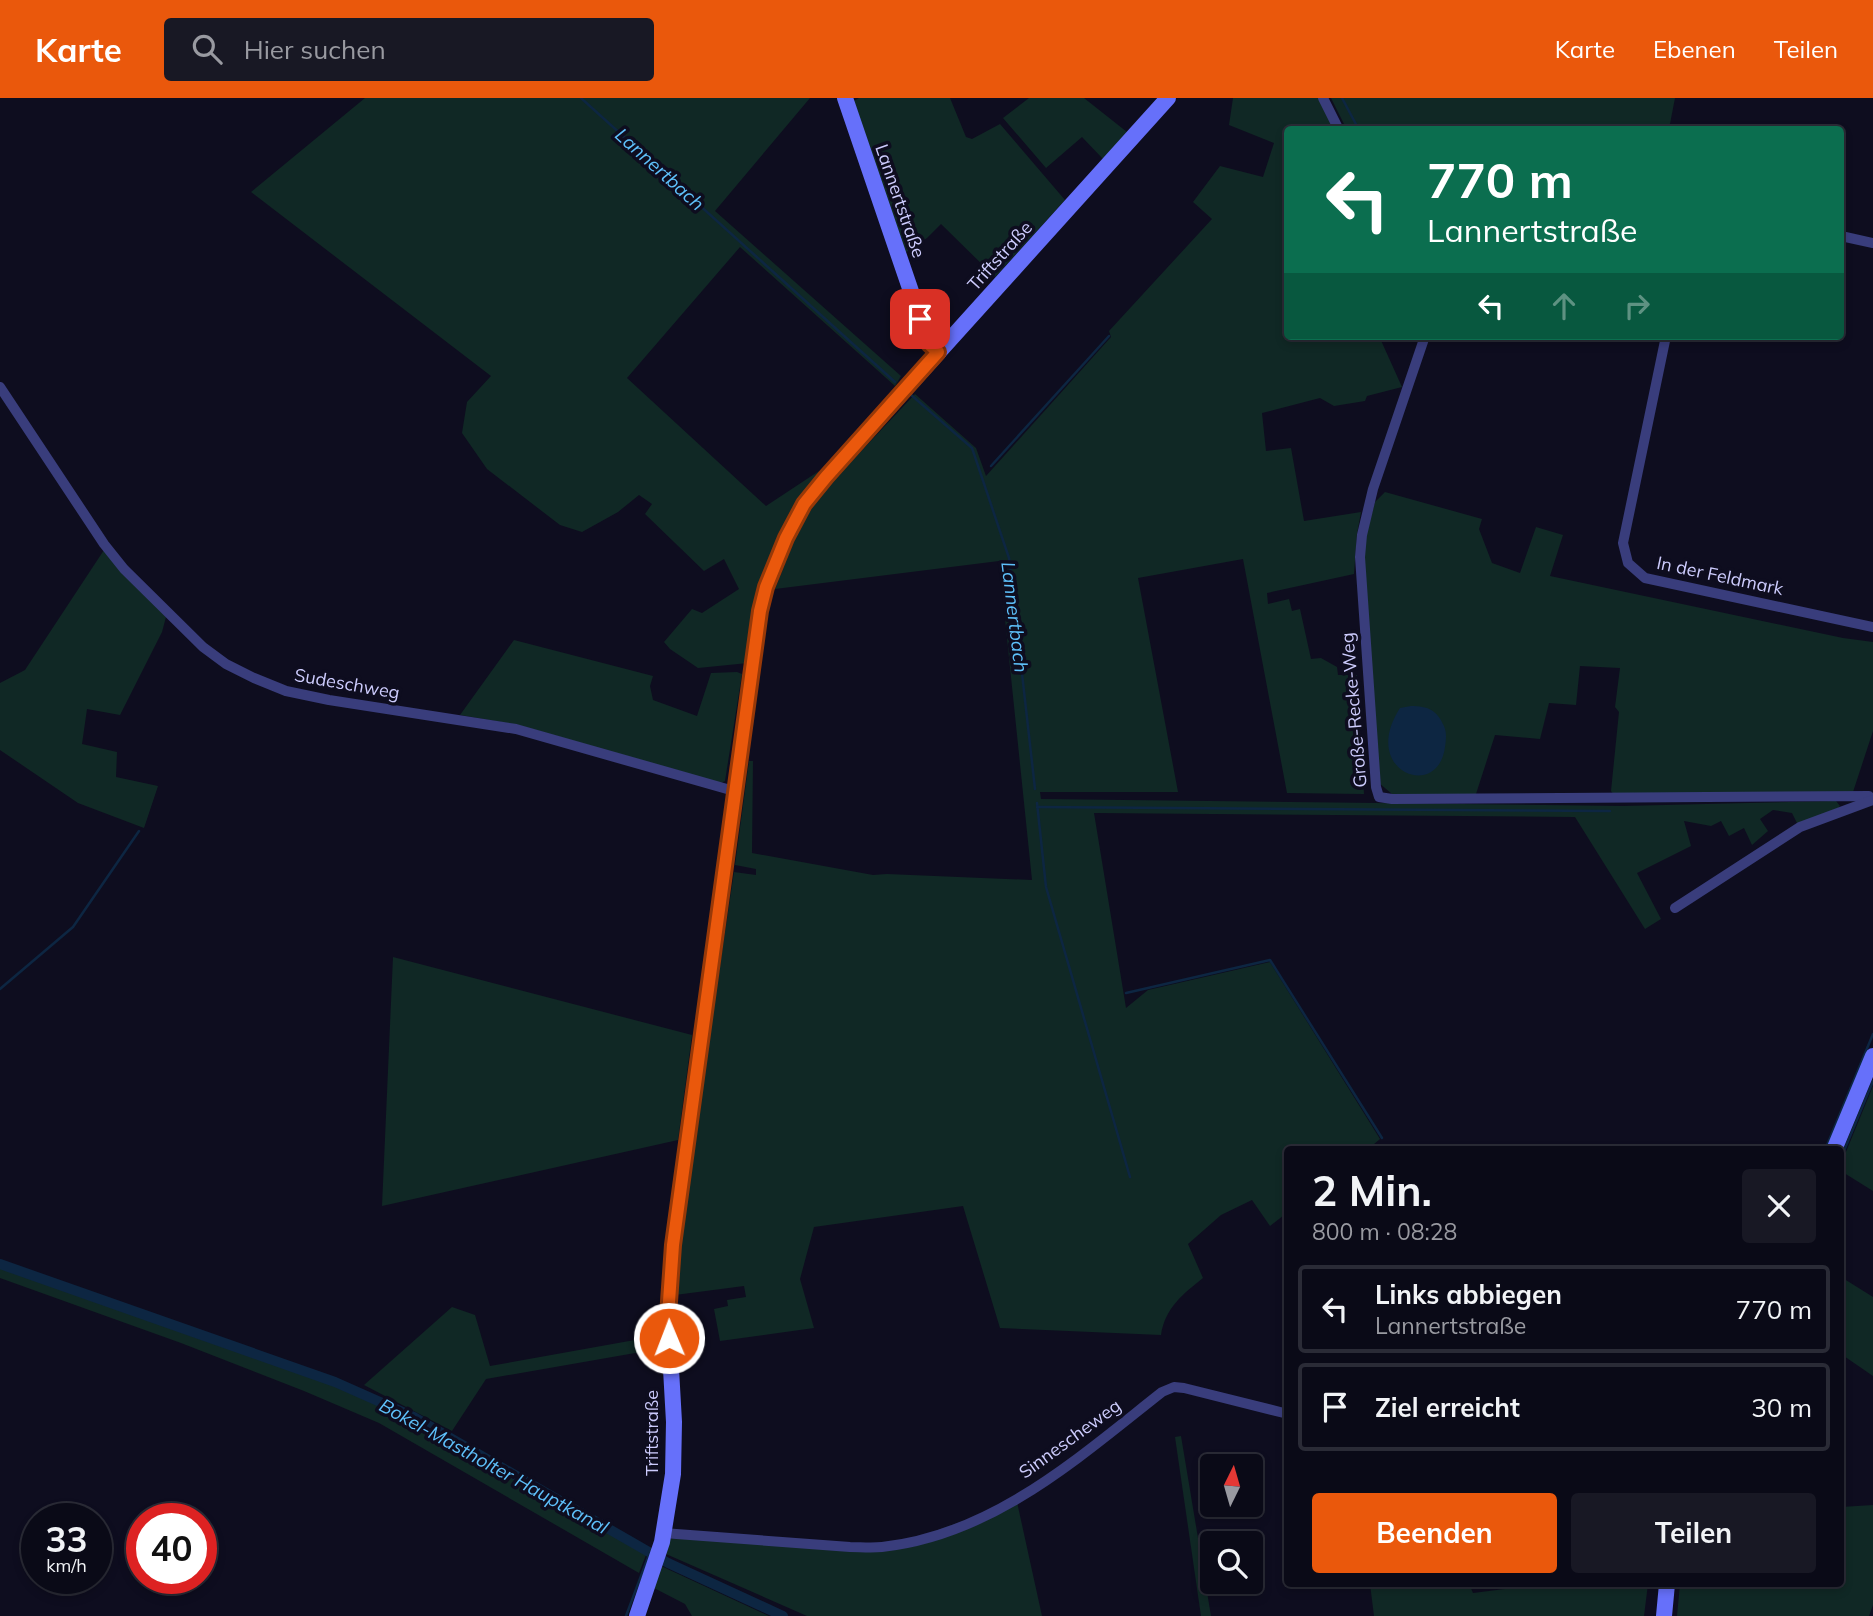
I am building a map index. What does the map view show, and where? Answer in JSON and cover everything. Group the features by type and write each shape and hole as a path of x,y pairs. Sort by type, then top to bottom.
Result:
{"street":[{"name":"Lannertstraße","path":"845,98 929,344 938,352"},
{"name":"Triftstraße","path":"636,1616 653,1572 673,1474 674,1422 668,1316 673,1245 734,791 760,611 766,587 786,538 804,504 826,477 1168,98"},
{"path":"1323,98 1337,126"},
{"path":"1844,237 1873,243"},
{"name":"Große-Recke-Weg","path":"1424,340 1373,488 1362,535 1360,557 1379,797 1605,799 1869,796 1872,800 1800,827 1675,908"},
{"name":"In der Feldmark","path":"1665,340 1623,543 1628,563 1644,578 1873,627"},
{"name":"Sudeschweg","path":"0,387 104,544 124,569 203,647 226,664 286,691 516,729 734,791"},
{"path":"1842,797 1847,810"},
{"path":"1836,1146 1873,1056"},
{"name":"Sinnescheweg","path":"662,1537 860,1547 880,1547 931,1538 978,1521 1058,1474 1163,1392 1174,1387 1284,1414"},
{"path":"1664,1616 1667,1587"}],"green space":[{"path":"365,98 810,98 715,211 901,376 895,386 740,247 627,378 766,506 819,471 799,502 748,663 698,668 664,642 692,609 702,613 739,589 724,559 704,571 645,514 652,504 639,495 618,512 582,532 560,525 487,469 462,433 467,402 491,376 251,192"},
{"path":"859,98 950,98 966,137 972,139 1000,124 1065,200 995,277 941,224 927,238 905,253 854,101"},
{"path":"1029,98 1084,98 1127,132 1103,159 1082,137 1046,168 1003,118"},
{"path":"1233,98 1318,98 1332,126 1284,126 1284,340 1381,340 1402,387 1367,396 1365,401 1334,406 1320,398 1262,413 1266,451 1291,448 1304,521 1361,512 1354,574 1267,593 1268,604 1289,599 1292,611 1300,609 1311,659 1321,658 1337,667 1338,675 1357,675 1359,711 1354,711 1355,718 1359,718 1364,794 1287,793 1243,559 1138,578 1178,792 1040,792 1041,799 1623,806 1836,801 1840,806 1798,825 1792,813 1773,810 1760,819 1768,831 1752,845 1744,828 1729,836 1721,821 1711,826 1684,821 1691,846 1637,873 1661,919 1645,929 1575,817 1094,813 1126,1008 1148,990 1270,962 1380,1139 1372,1146 1284,1146 1284,1215 1270,1226 1252,1200 1221,1215 1188,1244 1203,1278 1171,1309 1161,1335 1000,1328 963,1206 814,1227 800,1279 814,1328 720,1341 714,1309 728,1306 727,1300 746,1297 744,1286 675,1295 678,1247 734,872 756,875 756,869 735,865 749,761 753,761 752,853 873,875 1032,880 999,561 775,589 794,541 812,507 834,480 915,394 976,448 986,476 1111,337 1109,331 1212,219 1193,202 1220,166 1263,177 1274,143 1229,125"},
{"path":"1331,98 1675,98 1670,126 1345,126"},
{"path":"1385,492 1482,519 1479,529 1492,563 1520,573 1536,527 1563,535 1550,576 1873,642 1873,731 1853,792 1614,795 1611,791 1619,712 1615,707 1620,668 1580,666 1576,705 1549,703 1540,739 1495,735 1476,794 1392,794 1379,783 1364,560 1366,535 1375,502"},
{"path":"104,550 166,617 162,632 120,715 87,709 82,744 117,752 116,777 158,786 144,828 78,803 0,750 0,683 25,670"},
{"path":"514,640 653,676 650,686 653,700 697,716 711,673 742,674 725,781 721,783 518,725 460,715"},
{"path":"393,957 692,1035 678,1140 382,1206"},
{"path":"1873,1086 1873,1191 1844,1173 1844,1157"},
{"path":"0,1267 334,1384 413,1421 646,1555 639,1573 379,1423 181,1343 0,1278"},
{"path":"1844,1279 1873,1297 1873,1376 1844,1356"},
{"path":"452,1307 475,1315 490,1366 657,1336 658,1349 486,1379 452,1431 364,1385"},
{"path":"1181,1436 1200,1550 1200,1594 1207,1594 1211,1616 1201,1616 1175,1437"},
{"path":"1017,1502 1042,1616 807,1616 666,1554 669,1539 680,1538 881,1550"},
{"path":"1873,1505 1873,1605 1869,1616 1677,1616 1680,1587 1844,1587 1844,1507"},
{"path":"661,1566 769,1616 692,1616 685,1604 654,1588"},
{"path":"1370,1587 1470,1587 1473,1593 1520,1587 1648,1587 1644,1616 1374,1616"}],"water":[{"path":"1400,708 1427,708 1435,713 1445,729 1445,747 1439,764 1429,773 1417,775 1404,772 1394,763 1389,748 1390,730"}],"waterway":[{"name":"Lannertbach","path":"581,98 895,382"},
{"path":"1342,98 1357,126"},
{"path":"991,466 1109,336"},
{"name":"Lannertbach","path":"910,394 972,448 1009,558 1035,789"},
{"name":"Lannertbach","path":"1037,803 1046,887 1130,1177"},
{"path":"1037,807 1610,811"},
{"path":"0,989 73,927 139,831"},
{"path":"1126,993 1270,960 1382,1138"},
{"path":"1827,1146 1873,1034"},
{"path":"1844,1151 1873,1081"},
{"name":"Bokel-Mastholter Hauptkanal","path":"0,1264 335,1382 414,1417 668,1563 783,1616"},
{"path":"626,1616 650,1552"}],"route":[{"path":"669,1338 673,1245 760,611 766,587 786,538 804,504 938,352 929,344 920,319"}]}
